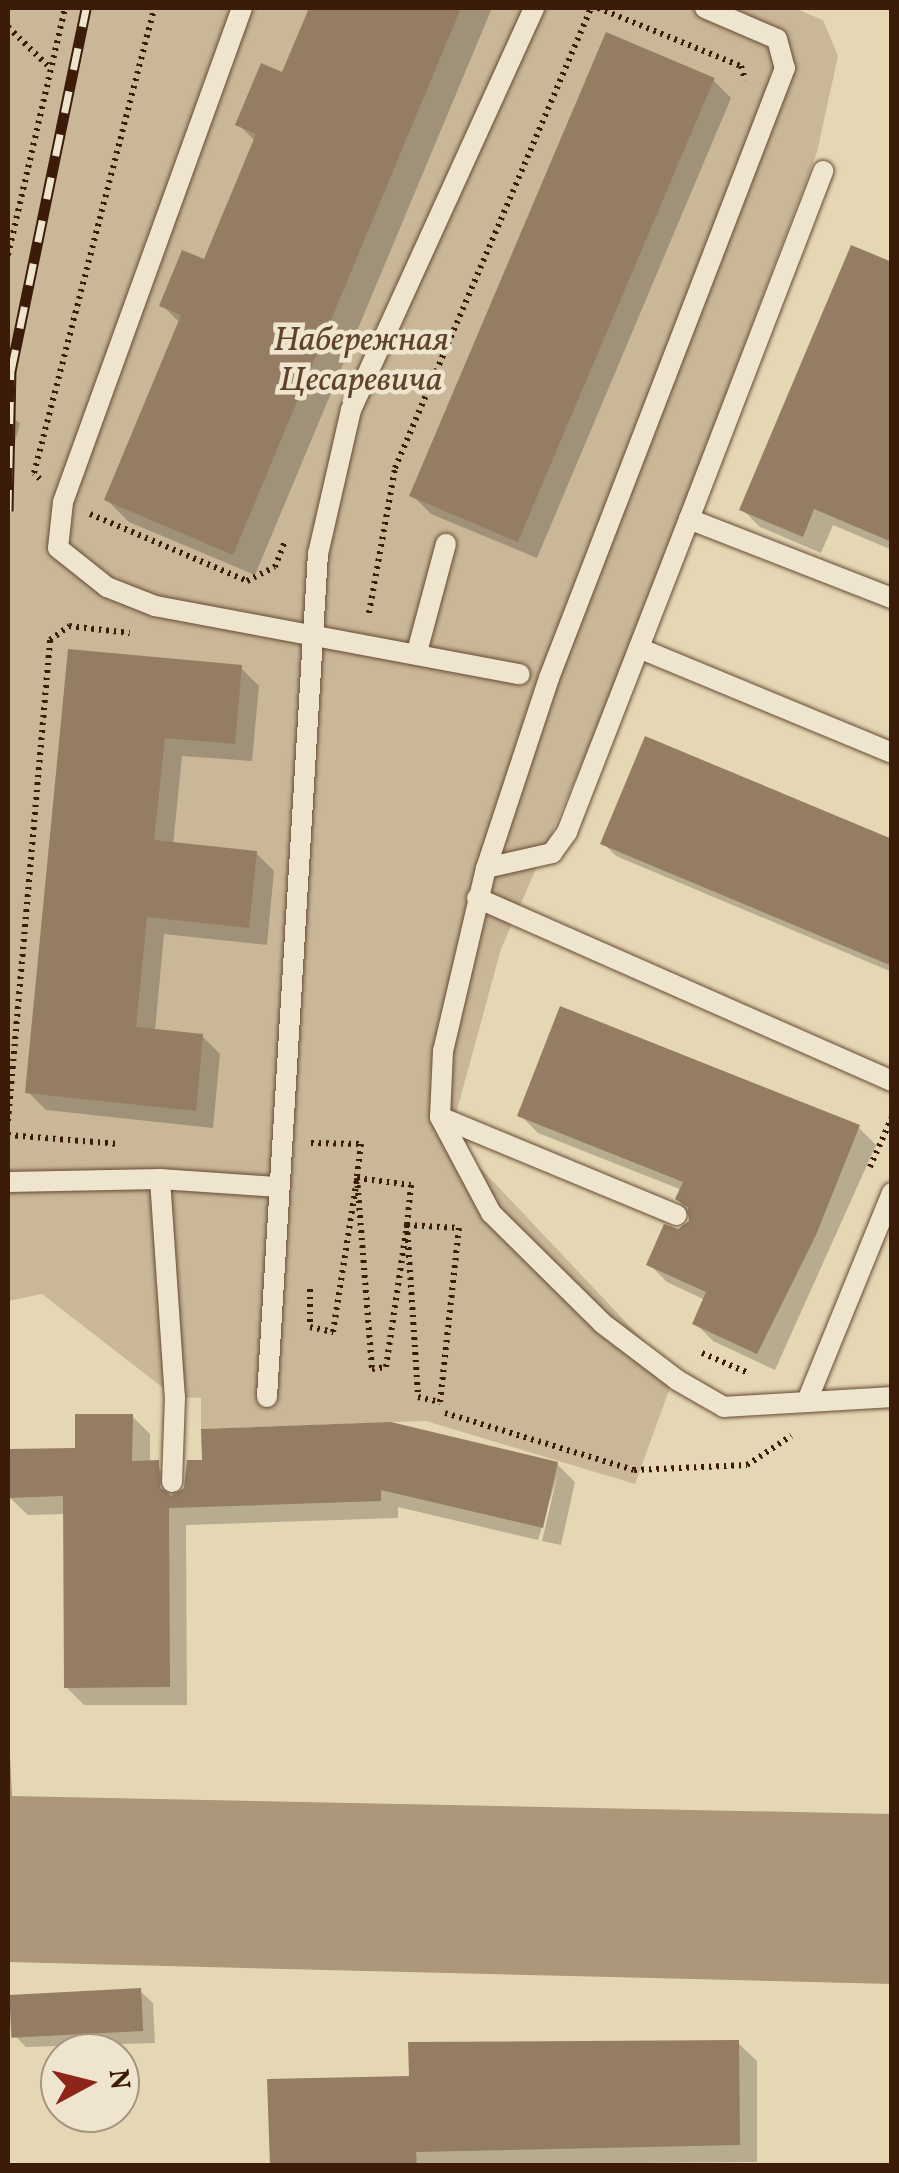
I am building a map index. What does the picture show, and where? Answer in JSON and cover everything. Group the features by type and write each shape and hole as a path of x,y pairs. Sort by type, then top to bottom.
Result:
{"lane":[{"path":"242,8 63,502 58,548 107,587 154,606 520,674"},
{"path":"267,1397 276,1187 316,636 318,554 351,410 534,8"},
{"path":"705,8 777,39 785,68 549,678 476,898 443,1051 440,1117 492,1214 602,1324 724,1407 892,1397"},
{"path":"486,868 552,853 566,832 824,171"},
{"path":"689,519 892,598"},
{"path":"417,652 446,544"},
{"path":"639,648 892,753"},
{"path":"476,898 892,1082"},
{"path":"440,1117 678,1214"},
{"path":"8,1182 160,1179 276,1187"},
{"path":"160,1179 175,1396 172,1482"},
{"path":"806,1401 892,1193"}],"path":[{"path":"8,255 66,8"},
{"path":"154,8 34,473 63,502 247,582 274,566 289,530"},
{"path":"363,644 396,468 595,8 742,66 748,92"},
{"path":"8,27 51,68"},
{"path":"8,1121 50,640 69,626 146,636"},
{"path":"8,1135 138,1145"},
{"path":"308,1161 308,1143 361,1144 333,1332 310,1327 310,1272"},
{"path":"357,1178 412,1184 386,1368 372,1368 357,1178"},
{"path":"408,1225 459,1228 440,1402 418,1397 408,1225"},
{"path":"445,1413 634,1470 677,1473 748,1464 799,1430"}],"green space":[{"name":"Набережная Цесаревича","path":"8,8 794,8 823,20 838,56 817,152 618,681 501,949 450,1136 675,1374 635,1484 426,1421 201,1429 201,1398 175,1397 42,1294 8,1301"}],"shaded area":[{"path":"8,1712 12,1796 891,1814 891,1984 8,1962"}],"building":[{"path":"309,8 461,8 233,555 104,500 181,315 159,306 182,250 204,259 256,134 235,125 261,63 282,72"},
{"path":"606,32 715,78 518,542 409,496"},
{"path":"851,245 892,262 892,542 814,509 803,537 739,510"},
{"path":"68,649 242,665 235,744 165,738 154,840 257,851 249,928 147,917 136,1027 203,1034 196,1111 25,1093"},
{"path":"645,736 892,839 892,966 600,844"},
{"path":"560,1006 860,1125 816,1235 757,1354 692,1324 706,1292 646,1265 664,1224 678,1229 689,1221 688,1207 675,1199 683,1182 517,1116"},
{"path":"75,1414 133,1414 132,1461 159,1460 160,1488 171,1496 184,1488 187,1460 202,1460 201,1429 391,1422 558,1462 543,1528 381,1490 381,1501 169,1508 170,1687 64,1688 63,1496 8,1498 8,1449 75,1448"},
{"path":"141,1988 143,2031 40,2033 40,2036 11,2038 9,1995"},
{"path":"739,2040 740,2145 416,2152 417,2166 270,2166 267,2079 409,2076 408,2042"}],"railway":[{"path":"8,511 11,371 86,8"}]}
